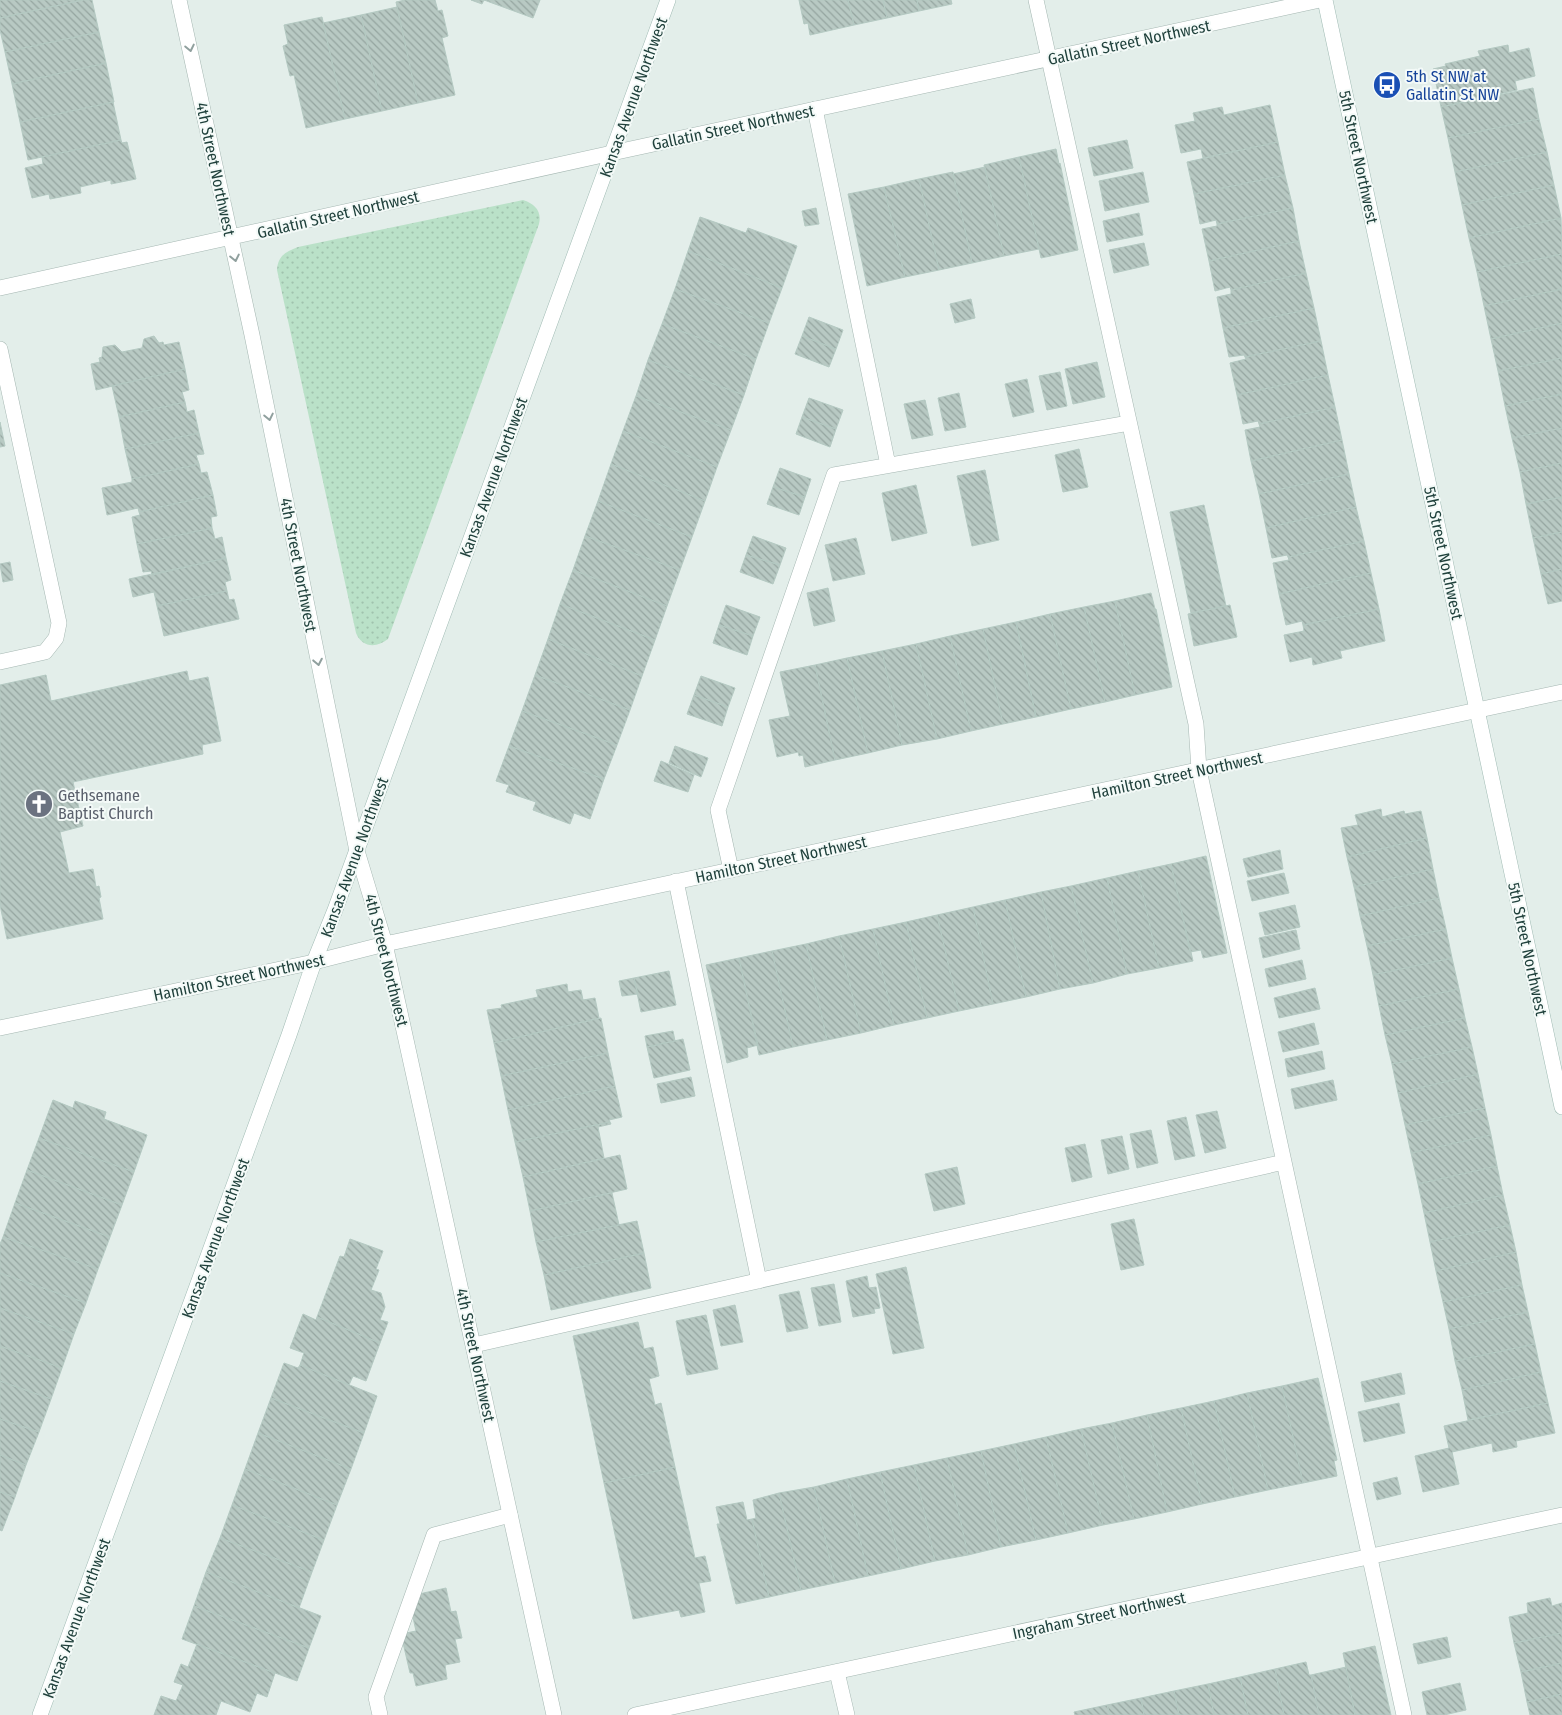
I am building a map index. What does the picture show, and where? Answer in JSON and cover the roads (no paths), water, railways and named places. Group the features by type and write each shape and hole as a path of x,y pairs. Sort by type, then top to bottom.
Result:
{"street":[{"name":"4th Street Northwest","path":"179,0 231,238 357,851 385,944 554,1715"},
{"name":"Kansas Avenue Northwest","path":"40,1715 286,1045 314,962 357,851 668,0"},
{"path":"1036,0 1196,724 1199,770 1404,1715"},
{"name":"Gallatin Street Northwest","path":"0,288 1320,0"},
{"name":"5th Street Northwest","path":"1325,0 1562,1107"},
{"path":"815,109 888,465"},
{"path":"0,349 59,623 56,638 45,652 0,662"},
{"path":"731,870 718,810 834,475 1129,423"},
{"name":"Hamilton Street Northwest","path":"0,1028 314,962 385,944 676,881 1562,692"},
{"path":"676,881 759,1281"},
{"path":"474,1345 1284,1162"},
{"path":"380,1715 376,1697 434,1536 510,1515"},
{"name":"Ingraham Street Northwest","path":"635,1715 1562,1516"},
{"path":"837,1672 847,1715"}],"place":[{"name":"5th St NW at Gallatin St NW","path":"1387,85"},
{"name":"Gethsemane Baptist Church","path":"39,804"}]}
